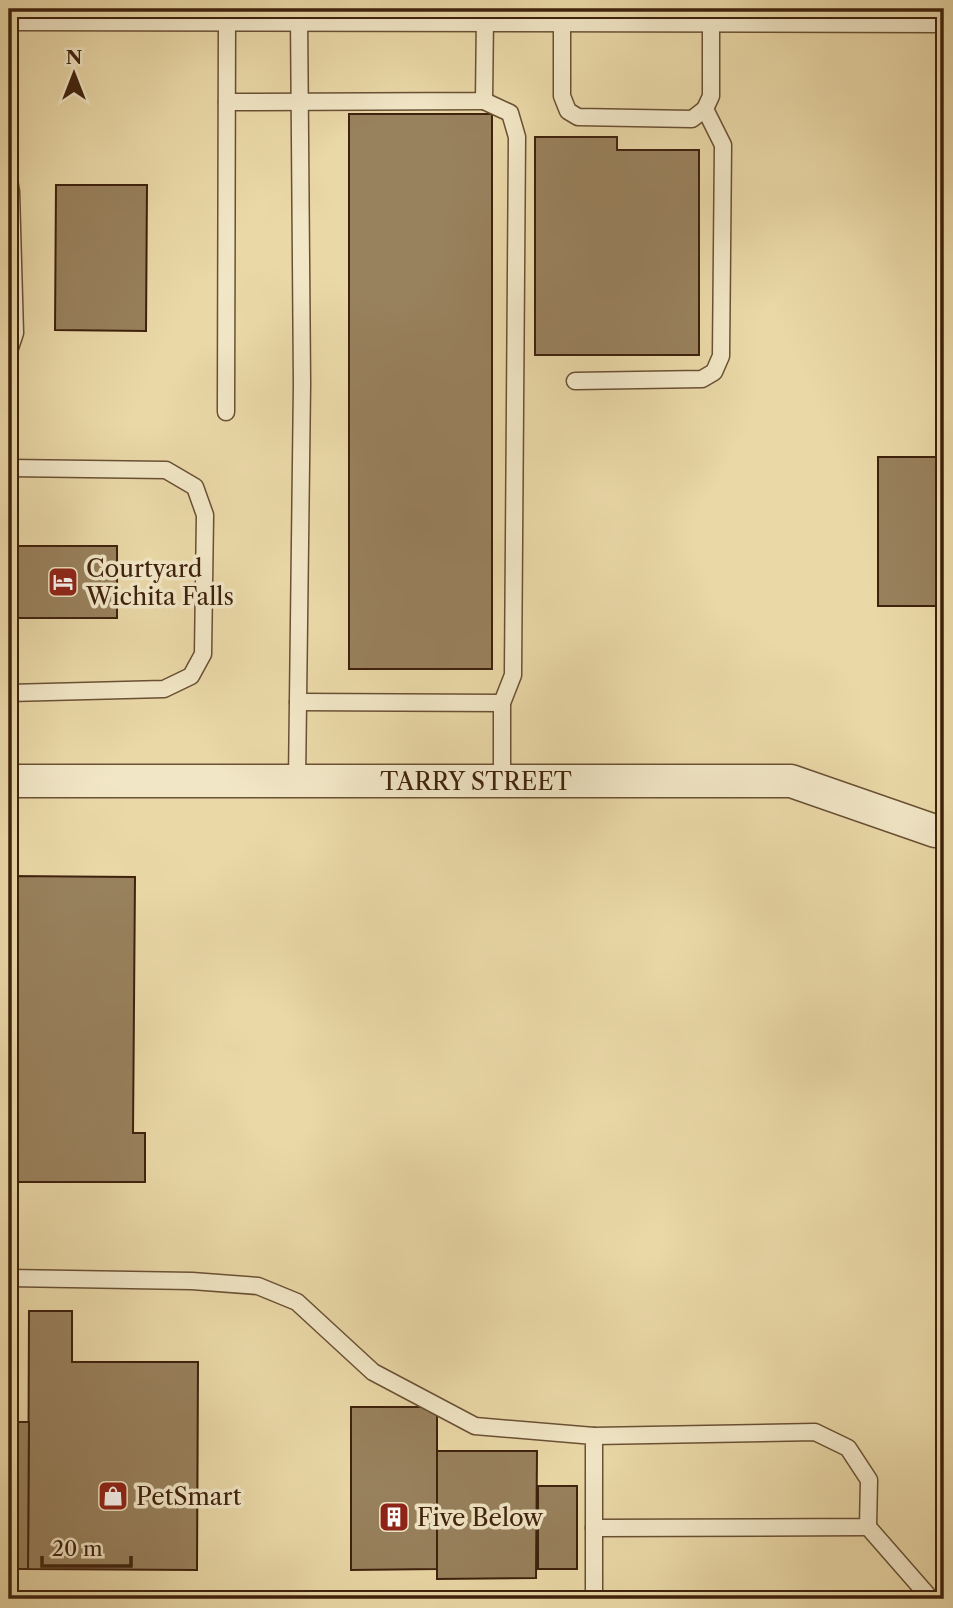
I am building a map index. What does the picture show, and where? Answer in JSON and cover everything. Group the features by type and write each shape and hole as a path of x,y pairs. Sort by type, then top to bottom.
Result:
{"street":[{"path":"9,14 944,16"},
{"name":"TARRY STREET","path":"9,781 791,781 935,831"}],"lane":[{"path":"226,412 228,15"},
{"path":"297,781 302,384 299,15"},
{"path":"484,101 485,15"},
{"path":"562,16 562,96 568,111 578,117 692,119 705,109 711,96 711,16"},
{"path":"227,102 484,101 510,113 517,136 513,676 502,703 502,781"},
{"path":"575,381 702,379 714,372 721,356 723,145 705,109"},
{"path":"9,180 15,333 9,351"},
{"path":"9,468 166,470 195,486 205,515 203,654 191,676 164,689 9,693 9,711"},
{"path":"298,702 502,703"},
{"path":"9,1279 192,1282 258,1286 297,1302 373,1372 475,1426 594,1436 816,1432 848,1448 869,1480 868,1527 931,1599"},
{"path":"594,1436 594,1599"},
{"path":"594,1528 868,1527"}],"building":[{"path":"349,114 492,114 492,669 349,669"},
{"path":"535,137 617,137 617,150 699,150 699,355 535,355"},
{"path":"56,185 147,185 146,331 55,330"},
{"path":"878,457 944,457 944,606 878,606"},
{"name":"Courtyard Wichita Falls","path":"9,546 117,546 117,618 9,618"},
{"path":"9,876 135,877 133,1133 145,1133 145,1182 9,1182"},
{"name":"PetSmart","path":"29,1311 72,1311 72,1362 198,1362 197,1570 28,1569"},
{"name":"Five Below","path":"351,1407 437,1407 437,1569 351,1570"},
{"path":"9,1422 29,1422 28,1569 9,1569"},
{"path":"437,1451 537,1451 536,1578 437,1579"},
{"path":"538,1486 577,1486 577,1569 538,1569"},
{"path":"653,1592 747,1592 747,1599 653,1599"}],"place":[{"name":"Courtyard Wichita Falls","path":"63,582"},
{"name":"PetSmart","path":"113,1496"},
{"name":"Five Below","path":"394,1517"}]}
